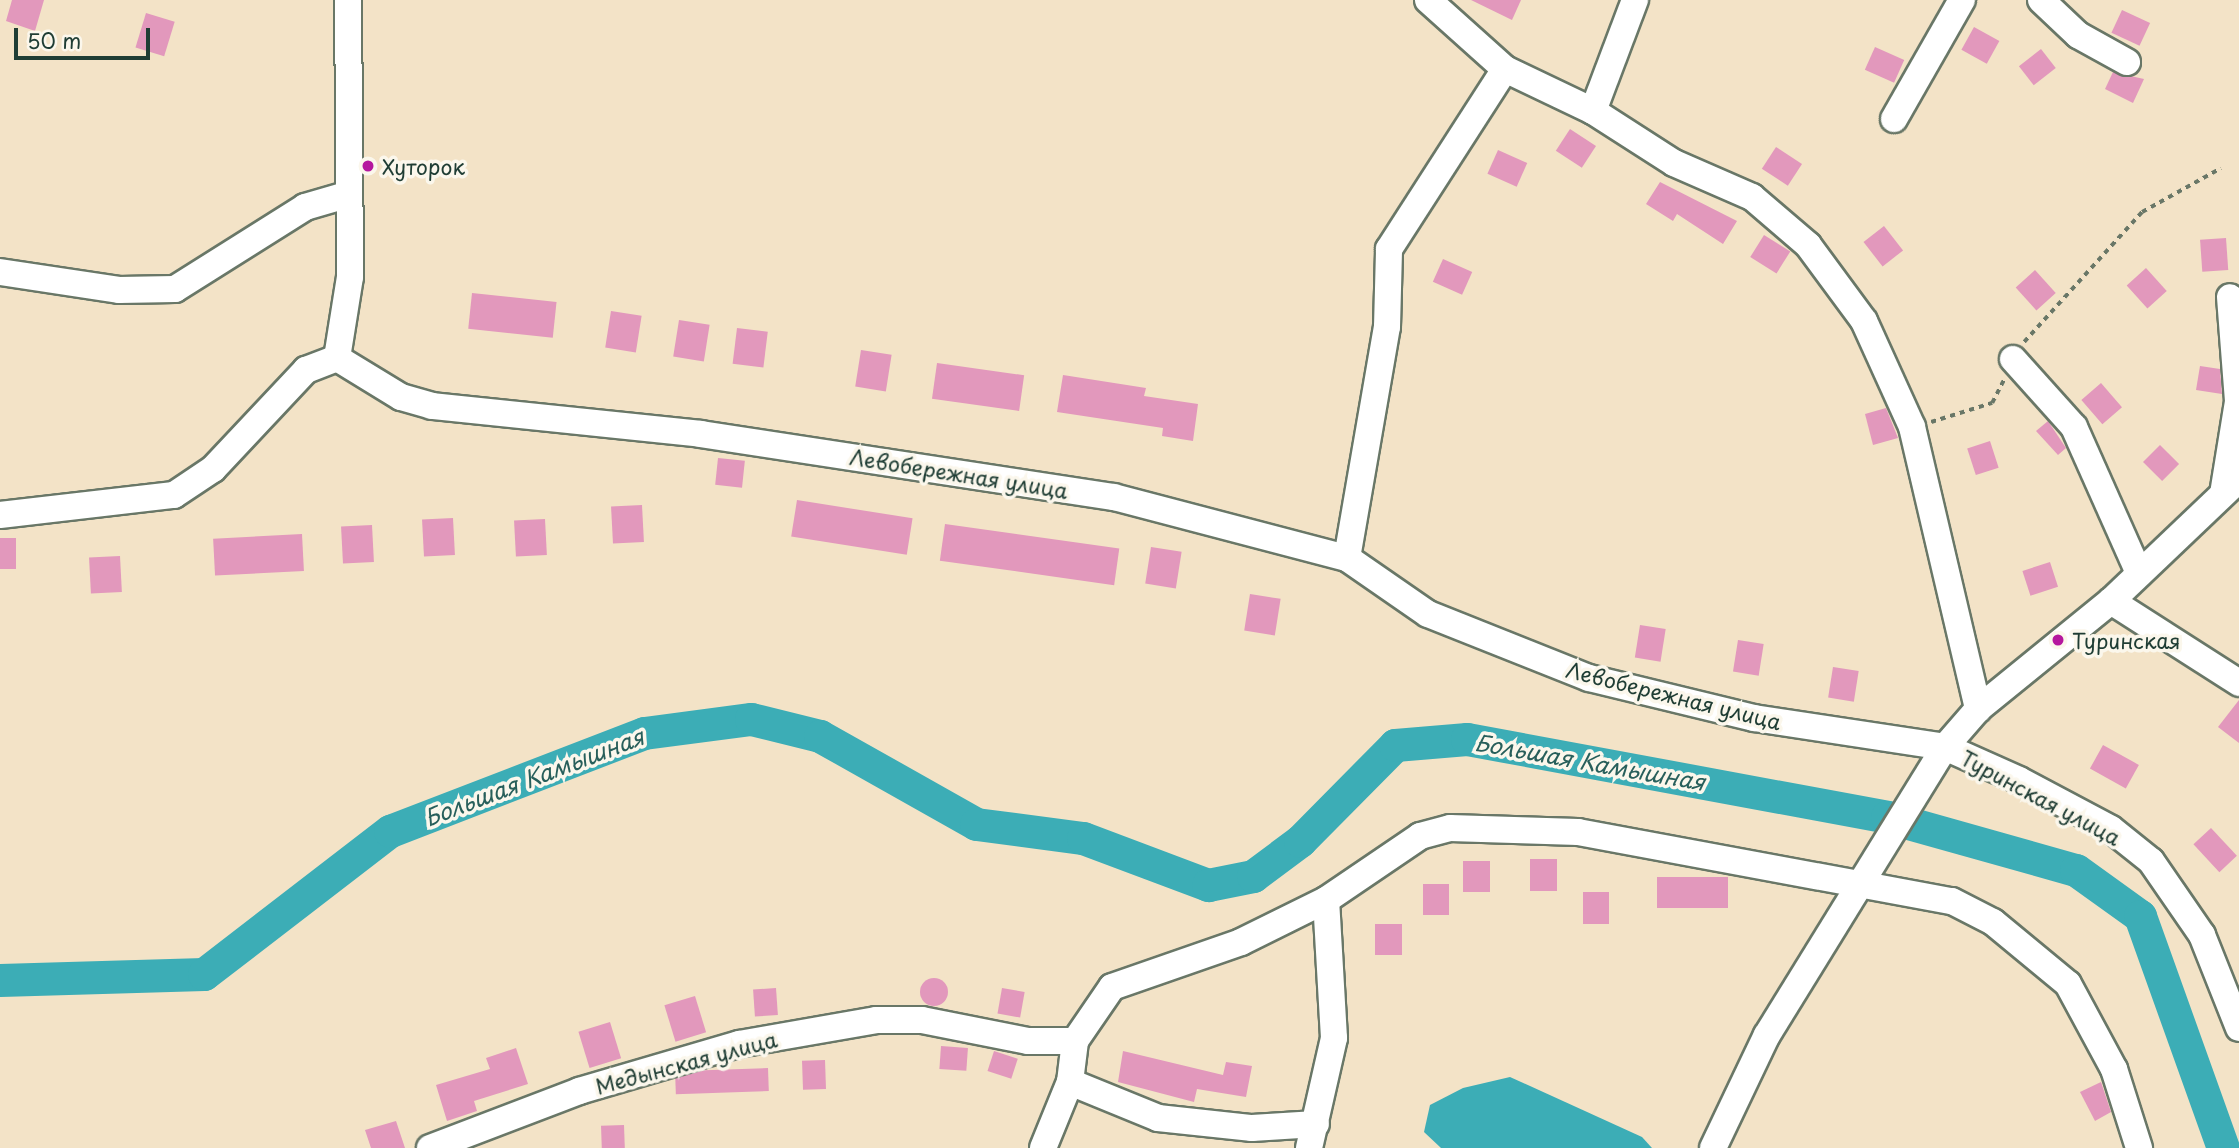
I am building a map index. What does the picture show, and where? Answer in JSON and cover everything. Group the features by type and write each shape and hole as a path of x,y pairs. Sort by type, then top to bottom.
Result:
{"street":[{"path":"0,515 174,495 214,469 306,370 337,358 348,309 348,0"},
{"path":"1428,0 1505,69 1592,111 1675,163 1752,197 1808,245 1864,321 1912,427 1978,709"},
{"path":"1592,111 1634,0"},
{"path":"1894,119 1962,0"},
{"path":"2041,0 2077,35 2127,62"},
{"path":"1347,558 1387,327 1389,249 1505,69"},
{"path":"0,272 119,290 175,289 305,207 346,195"},
{"path":"1713,1148 1767,1035 1921,778 1945,747 1978,709 2111,600 2231,486 2238,401 2230,297"},
{"name":"Левобережная улица","path":"337,358 401,397 432,406 701,434 1114,497 1347,558 1428,614 1589,678 1754,718 1945,747"},
{"path":"2013,359 2074,427 2139,573"},
{"path":"2111,600 2239,682"},
{"name":"Туринская улица","path":"1945,747 2111,829 2151,861 2202,935 2239,1028"},
{"path":"1043,1148 1070,1082 1075,1041 1112,987 1197,962 1326,900 1420,836 1450,828 1578,832 1859,881 1952,901 1993,922 2068,984 2114,1069 2138,1148"},
{"path":"1070,1082 1158,1118 1313,1136 1334,1038 1326,900"},
{"name":"Медынская улица","path":"430,1148 579,1091 739,1044 876,1020 922,1020 1028,1041 1075,1041"}],"path":[{"path":"1912,427 1992,403 2013,359 2053,303 2142,212 2221,168"}],"water":[{"path":"1510,1077 1642,1137 1652,1148 1441,1148 1424,1132 1430,1105 1463,1088"}],"building":[{"path":"12,0 44,0 35,31 6,21"},
{"path":"1471,0 1521,0 1512,20"},
{"path":"2122,10 2150,23 2140,46 2111,33"},
{"path":"146,13 175,22 164,56 135,47"},
{"path":"1974,27 1999,41 1987,64 1961,50"},
{"path":"1875,47 1904,60 1894,83 1865,70"},
{"path":"2041,49 2056,68 2034,85 2019,66"},
{"path":"2113,72 2144,79 2133,103 2105,89"},
{"path":"1570,129 1596,146 1582,168 1556,151"},
{"path":"1776,147 1802,164 1788,186 1762,169"},
{"path":"1498,150 1527,163 1517,187 1487,174"},
{"path":"1660,182 1737,221 1723,244 1677,214 1673,221 1646,204"},
{"path":"1884,226 1903,250 1883,266 1864,242"},
{"path":"1764,235 1790,251 1777,273 1750,257"},
{"path":"2226,238 2228,270 2202,272 2200,240"},
{"path":"1443,259 1472,272 1462,295 1433,282"},
{"path":"2146,268 2167,291 2147,308 2127,285"},
{"path":"2035,270 2056,293 2036,310 2016,287"},
{"path":"472,293 557,302 553,338 468,329"},
{"path":"611,311 642,316 636,352 605,348"},
{"path":"679,320 710,325 704,361 673,357"},
{"path":"737,328 768,332 763,368 733,364"},
{"path":"861,350 892,355 886,391 855,387"},
{"path":"937,363 1024,375 1019,411 932,399"},
{"path":"2200,366 2220,369 2222,394 2196,390"},
{"path":"1063,375 1146,388 1144,396 1198,404 1193,441 1162,436 1163,428 1057,412"},
{"path":"2101,383 2122,407 2102,424 2081,400"},
{"path":"1886,408 1898,438 1873,445 1865,414"},
{"path":"2048,421 2066,448 2058,455 2036,431"},
{"path":"1990,441 1999,468 1976,475 1967,448"},
{"path":"2160,445 2179,464 2162,481 2143,462"},
{"path":"718,458 745,461 742,488 715,485"},
{"path":"797,500 913,518 907,555 791,537"},
{"path":"642,505 644,542 613,544 611,507"},
{"path":"453,518 455,555 424,557 422,520"},
{"path":"545,519 547,555 516,557 514,521"},
{"path":"945,524 1119,548 1114,585 940,561"},
{"path":"372,525 374,562 343,564 341,527"},
{"path":"302,534 304,571 215,576 213,539"},
{"path":"0,538 16,538 16,569 0,569"},
{"path":"1151,547 1182,552 1176,588 1145,584"},
{"path":"120,556 122,592 91,594 89,558"},
{"path":"2050,562 2058,587 2030,596 2022,571"},
{"path":"1250,594 1281,599 1275,635 1244,631"},
{"path":"1640,625 1666,629 1661,662 1635,658"},
{"path":"1738,640 1764,644 1759,676 1733,672"},
{"path":"1833,667 1859,671 1854,702 1828,698"},
{"path":"2239,700 2239,743 2218,727"},
{"path":"2103,745 2139,765 2126,788 2090,769"},
{"path":"2211,828 2237,856 2219,872 2193,844"},
{"path":"1530,859 1557,859 1557,891 1530,891"},
{"path":"1463,861 1490,861 1490,892 1463,892"},
{"path":"1657,877 1728,877 1728,908 1657,908"},
{"path":"1423,884 1449,884 1449,915 1423,915"},
{"path":"1583,892 1609,892 1609,924 1583,924"},
{"path":"1375,924 1402,924 1402,955 1375,955"},
{"path":"934,978 944,982 948,992 944,1002 934,1006 924,1002 920,992 924,982"},
{"path":"776,988 778,1015 755,1017 753,990"},
{"path":"1002,988 1025,992 1020,1018 997,1014"},
{"path":"695,996 706,1032 676,1042 664,1005"},
{"path":"610,1022 621,1058 590,1068 578,1032"},
{"path":"941,1046 968,1048 966,1071 939,1069"},
{"path":"516,1048 528,1084 474,1101 477,1111 447,1121 436,1085 490,1069 486,1058"},
{"path":"994,1051 1018,1059 1011,1079 988,1071"},
{"path":"1123,1051 1223,1075 1226,1062 1252,1066 1246,1097 1197,1089 1194,1102 1118,1082"},
{"path":"825,1060 826,1089 803,1090 802,1061"},
{"path":"768,1068 769,1091 676,1094 675,1071"},
{"path":"2101,1082 2111,1112 2095,1121 2080,1092"},
{"path":"396,1121 405,1148 371,1148 365,1130"},
{"path":"624,1125 625,1148 602,1148 601,1126"}],"waterway":[{"name":"Большая Камышная","path":"0,980 204,974 390,831 644,733 751,719 820,736 976,824 1083,838 1208,885 1253,876 1300,841 1395,745 1467,739 1887,817 2076,870 2140,916 2223,1148"}],"place":[{"name":"Хуторок","path":"368,166"},
{"name":"Туринская","path":"2058,640"}]}
